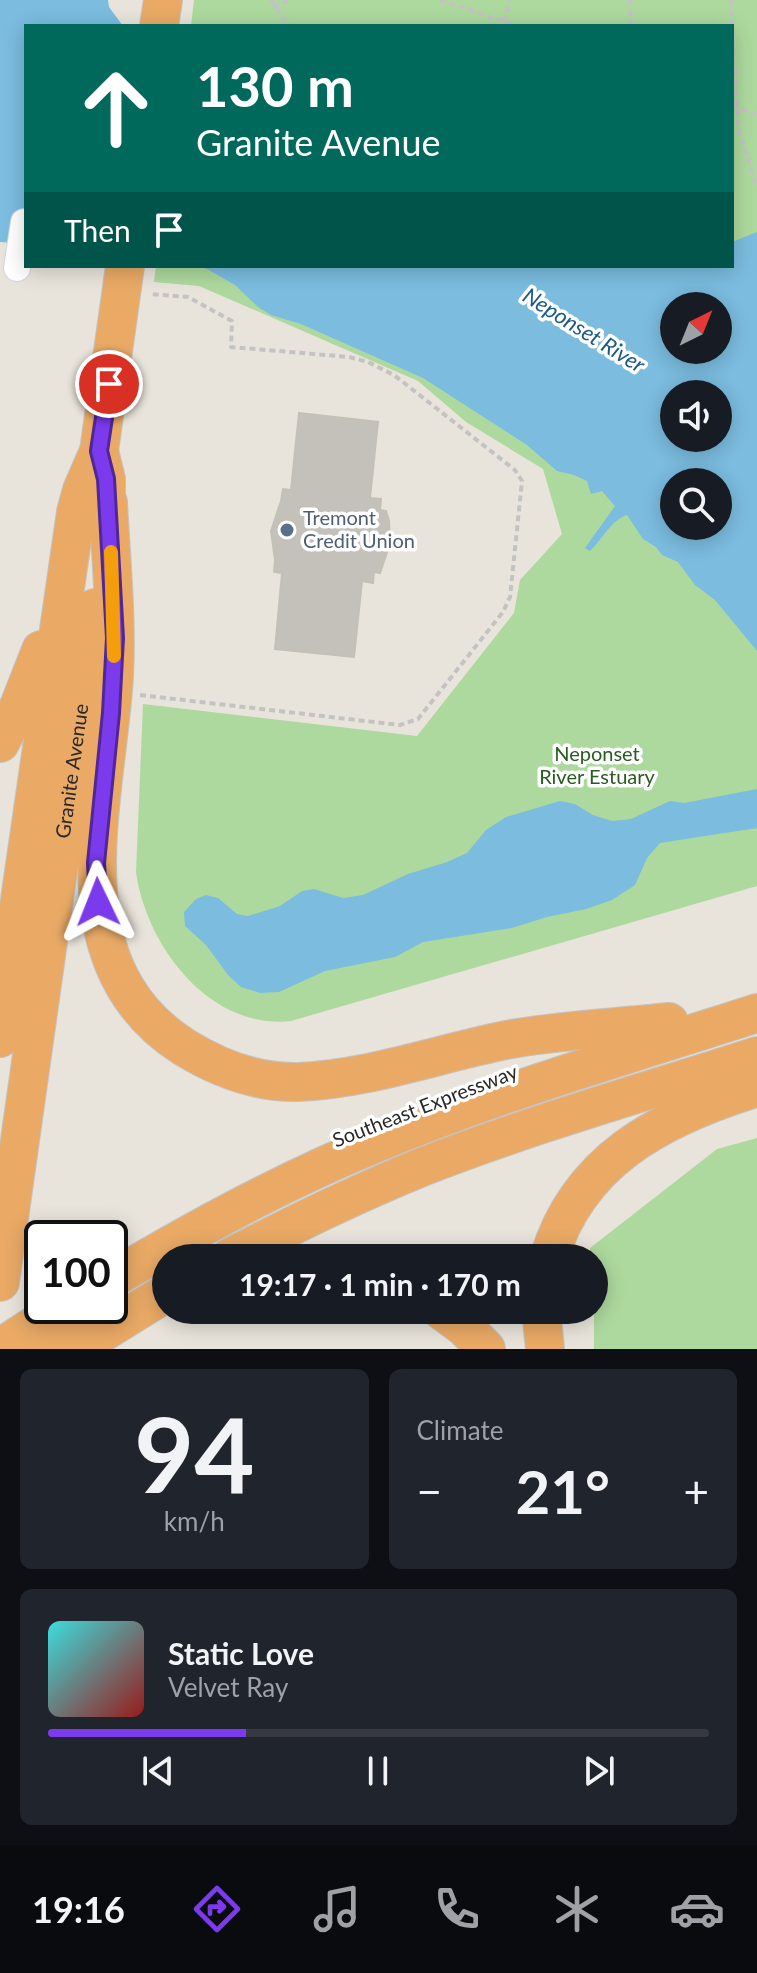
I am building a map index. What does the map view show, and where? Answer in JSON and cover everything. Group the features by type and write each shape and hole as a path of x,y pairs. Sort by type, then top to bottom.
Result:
{"highway":[{"path":"159,24 163,0"},
{"name":"Granite Avenue","path":"0,1038 79,501 99,451 136,280"},
{"name":"Granite Avenue","path":"0,1282 108,502 99,451"},
{"path":"108,502 115,626 113,685 96,863 98,902 110,957 134,999 167,1036 227,1069 267,1080 322,1081 508,1040 669,1022"},
{"path":"0,743 36,665 67,571"},
{"name":"Southeast Expressway","path":"128,1247 231,1189 372,1124 512,1072 757,993"},
{"path":"128,1288 240,1206 379,1142 518,1090 757,1013"},
{"path":"217,1244 289,1206 414,1150 555,1100 757,1036"},
{"path":"257,1244 350,1198 421,1168 561,1118 757,1056"},
{"path":"555,1244 573,1204 608,1161 633,1142 680,1117 757,1084"},
{"path":"128,1302 152,1295"},
{"path":"0,1329 24,1312"},
{"path":"0,1348 66,1324"},
{"path":"42,1349 78,1324"},
{"path":"460,1324 486,1349"},
{"path":"542,1324 545,1349"}],"lane":[{"path":"17,268 24,222"}],"path":[{"path":"271,0 273,7 291,24"},
{"path":"273,7 289,0"},
{"path":"440,0 512,24"},
{"path":"504,21 510,0"},
{"path":"630,0 631,24"},
{"path":"731,0 732,24"},
{"path":"734,106 757,115"},
{"path":"734,106 757,188"},
{"path":"113,685 144,697 400,725 418,719 503,612 510,597 522,481 515,470 394,375 349,357 231,347 232,321 188,297 136,280"}],"green space":[{"name":"Neponset River Estuary","path":"194,0 757,0 757,886 291,1021 261,1020 234,1012 209,997 186,977 153,927 142,900 136,872 143,704 417,736 514,613 520,580 562,534 543,469 466,422 418,381 199,286 154,282 156,268 734,268 734,24 191,24"},
{"path":"757,1138 757,1349 594,1349 594,1324 608,1324 608,1244 595,1244 717,1149"}],"water":[{"path":"0,0 108,0 109,7 122,24 24,24 24,244 0,242"},
{"name":"Neponset River","path":"757,232 757,651 715,600 695,585 678,562 662,555 643,539 627,515 611,526 590,551 585,548 615,506 602,491 591,494 587,481 557,471 527,445 423,378 258,307 235,285 205,268 734,268 734,241"},
{"path":"757,789 757,828 660,843 647,858 635,885 612,900 512,928 423,942 395,957 325,971 279,992 260,993 241,987 206,945 185,926 184,912 196,899 206,895 218,898 237,914 248,916 280,906 302,891 314,889 343,898 363,895 408,874 467,853 486,830 506,817 560,801 575,804 593,815 612,821 631,819 670,801 684,803"}],"building":[{"path":"299,413 378,422 370,498 381,499 380,510 386,511 389,521 390,543 380,573 374,572 373,583 362,581 354,657 275,649 282,573 274,572 271,531 283,489 291,490"}],"slow traffic":[{"path":"111,552 114,656"}],"place":[{"name":"Tremont Credit Union","path":"287,530"}],"route":[{"path":"98,902 96,863 115,638 106,479 99,451 109,384"}]}
